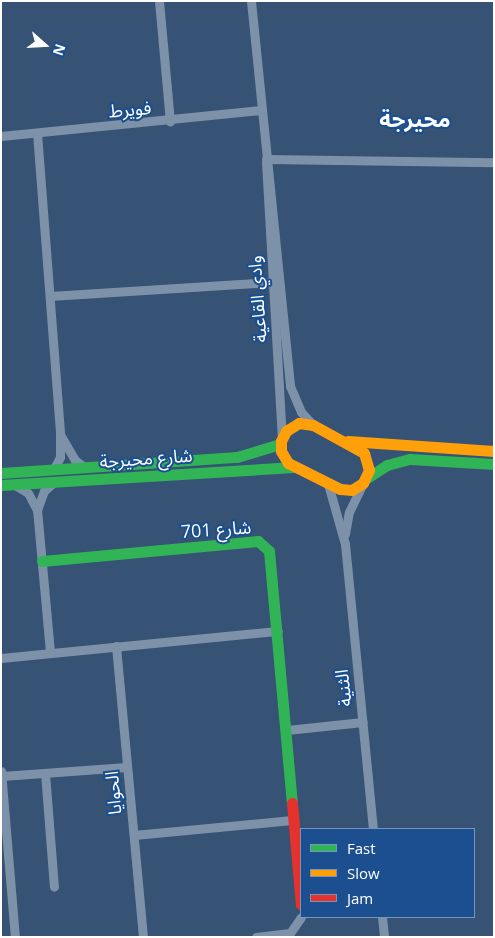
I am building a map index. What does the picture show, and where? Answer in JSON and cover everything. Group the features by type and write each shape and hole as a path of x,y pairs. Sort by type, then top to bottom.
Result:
{"street":[{"path":"159,1 170,121"},
{"name":"وادي القاعية","path":"251,1 266,159 271,282 281,441"},
{"name":"فويرط","path":"1,136 170,121 262,110"},
{"path":"37,133 60,436 60,457 54,468"},
{"path":"266,159 494,162"},
{"name":"وادي القاعية","path":"266,159 272,180 290,386 301,412 313,425"},
{"path":"50,296 271,282"},
{"path":"313,425 364,453 369,470 365,481"},
{"name":"شارع محيرجة","path":"1,474 54,468 237,456 281,441 291,426 313,425"},
{"path":"60,436 75,460 83,466"},
{"path":"343,440 494,451"},
{"path":"281,441 283,457 293,466 328,484 346,490 365,481 387,465 410,459 494,464"},
{"name":"شارع محيرجة","path":"7,484 293,466"},
{"name":"الثنية","path":"345,544 349,512 365,481"},
{"path":"50,652 38,510 44,491 54,482"},
{"path":"7,484 28,493 38,510"},
{"name":"الثنية","path":"328,484 345,544 373,828"},
{"name":"شارع 701","path":"42,561 258,542 272,557 300,893"},
{"path":"1,658 278,631"},
{"name":"الحوايا","path":"116,646 143,937"},
{"path":"286,730 363,722"},
{"path":"2,776 127,767"},
{"path":"1,771 15,937"},
{"path":"45,772 54,887"},
{"path":"134,835 294,820"},
{"path":"256,937 290,933 300,918"},
{"path":"382,918 384,937"}],"traffic: fast":[{"path":"1,473 237,457 280,444"},
{"path":"367,478 387,465 410,459 494,464"},
{"path":"1,485 293,467"},
{"path":"42,561 258,541 269,551 292,803"}],"traffic: slow":[{"path":"299,423 313,425 364,453 369,470 363,483 352,490 340,489 288,463 281,451 281,441 286,431 299,423"},
{"path":"348,441 494,451"}],"traffic: jam":[{"path":"292,803 300,894"}],"district":[{"name":"محيرجة","path":"415,119"}]}
